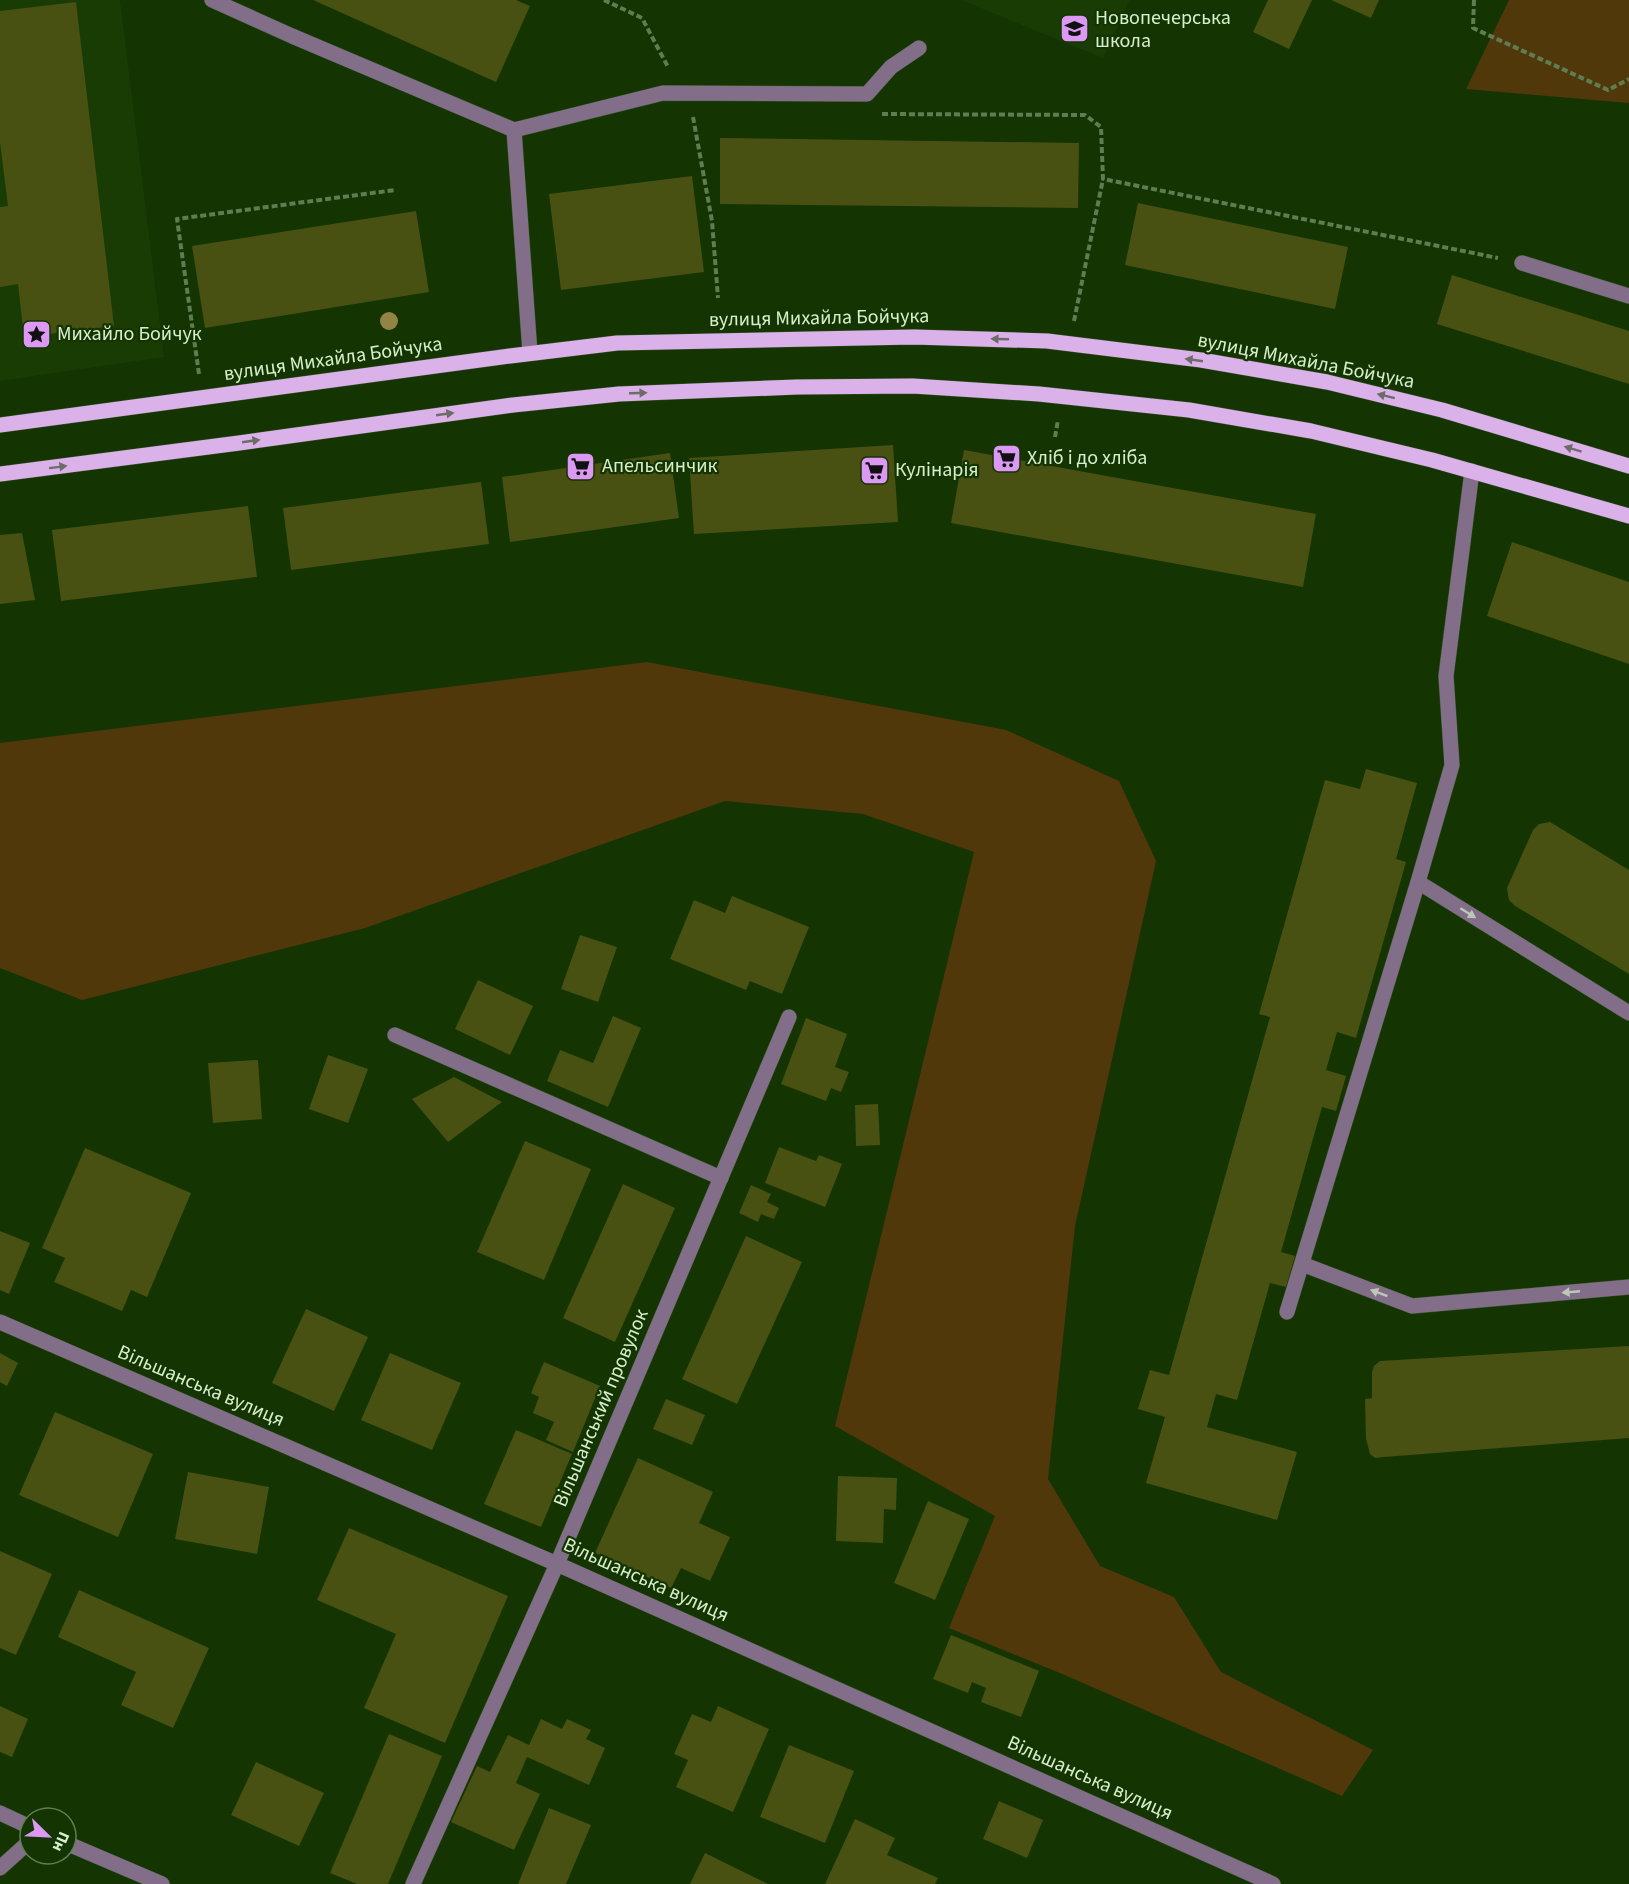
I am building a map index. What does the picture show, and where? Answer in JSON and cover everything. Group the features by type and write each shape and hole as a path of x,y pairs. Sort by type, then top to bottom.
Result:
{"main road":[{"name":"вулиця Михайла Бойчука","path":"0,425 530,353 617,344 914,337 1047,341 1201,360 1327,382 1442,410 1629,466"},
{"path":"0,474 513,405 619,394 797,387 913,386 1063,396 1189,410 1311,431 1472,471 1629,516"}],"street":[{"path":"212,0 514,130 663,93 867,94 891,67 919,48"},
{"path":"514,130 530,353"},
{"path":"1522,263 1629,296"},
{"path":"1287,1312 1452,765 1446,676 1472,471"},
{"path":"1418,882 1629,1013"},
{"name":"Вільшанський провулок","path":"413,1884 557,1564 789,1017"},
{"path":"395,1035 722,1178"},
{"path":"1302,1264 1412,1306 1629,1287"},
{"name":"Вільшанська вулиця","path":"0,1322 557,1564 1009,1764 1273,1884"},
{"path":"0,1813 18,1821"},
{"path":"78,1848 162,1884"},
{"path":"0,1868 18,1852"}],"path":[{"path":"604,0 642,18 693,113 712,221 718,298"},
{"path":"1474,0 1473,28 1608,90 1629,80"},
{"path":"871,114 1085,115 1101,128 1103,178 1075,307 1071,344"},
{"path":"1103,178 1522,263"},
{"path":"203,399 177,219 395,190"},
{"path":"1054,437 1063,396"}],"shaded area":[{"path":"0,0 120,0 164,357 0,381"},
{"name":"Новопечерська школа","path":"961,0 1130,0 1103,58"},
{"path":"1509,0 1629,0 1629,103 1466,89"},
{"path":"647,662 1006,730 1119,781 1156,861 1075,1226 1048,1479 1100,1566 1174,1597 1221,1672 1373,1750 1342,1796 1060,1673 949,1628 995,1516 835,1426 974,852 863,814 725,801 365,928 82,1000 0,968 0,743"}],"building":[{"path":"313,0 516,0 530,6 496,82"},
{"path":"1268,0 1312,0 1289,49 1253,32"},
{"path":"1331,0 1379,0 1371,18"},
{"path":"76,2 114,326 24,337 18,284 0,287 0,207 8,206 0,142 0,11"},
{"path":"720,138 1079,143 1078,208 720,204"},
{"path":"692,176 704,272 561,290 549,194"},
{"path":"1138,203 1348,247 1335,309 1125,265"},
{"path":"416,211 429,292 205,328 192,246"},
{"path":"1452,275 1629,331 1629,384 1437,324"},
{"path":"893,445 898,522 694,534 689,458"},
{"path":"964,450 1316,514 1303,587 951,523"},
{"path":"670,453 679,518 510,542 502,477"},
{"path":"481,482 489,544 291,570 283,508"},
{"path":"248,506 257,577 61,601 52,530"},
{"path":"22,533 35,600 0,604 0,535"},
{"path":"1512,542 1629,582 1629,664 1487,616"},
{"path":"1366,769 1417,783 1396,859 1406,862 1356,1038 1337,1032 1326,1070 1346,1076 1336,1111 1322,1107 1281,1252 1295,1256 1286,1287 1270,1283 1237,1400 1216,1394 1207,1427 1297,1452 1277,1520 1146,1483 1165,1417 1138,1409 1150,1370 1169,1375 1270,1017 1259,1014 1325,780 1360,789"},
{"path":"1550,822 1629,870 1629,974 1515,906 1509,900 1507,888 1533,830 1539,824"},
{"path":"732,896 809,927 782,994 750,981 746,990 670,959 694,900 725,913"},
{"path":"580,935 617,947 598,1002 561,989"},
{"path":"478,980 533,1006 510,1055 455,1029"},
{"path":"613,1016 641,1028 608,1107 547,1081 560,1050 593,1063"},
{"path":"806,1018 847,1034 835,1067 849,1072 841,1092 831,1088 826,1101 781,1084"},
{"path":"328,1055 368,1069 348,1123 309,1109"},
{"path":"258,1060 262,1119 213,1123 208,1063"},
{"path":"454,1077 502,1102 448,1142 412,1099"},
{"path":"878,1104 880,1145 856,1146 855,1105"},
{"path":"525,1141 591,1169 544,1280 477,1252"},
{"path":"779,1147 816,1161 819,1155 842,1164 825,1207 765,1183"},
{"path":"85,1148 191,1193 147,1297 131,1290 122,1311 54,1282 65,1258 42,1248"},
{"path":"623,1184 675,1208 615,1342 563,1318"},
{"path":"751,1185 771,1194 767,1202 779,1208 774,1219 761,1214 758,1222 739,1213"},
{"path":"0,1231 30,1243 9,1294 0,1290"},
{"path":"746,1236 802,1262 737,1404 682,1379"},
{"path":"306,1309 368,1337 334,1411 272,1383"},
{"path":"1629,1346 1629,1438 1375,1458 1370,1454 1366,1439 1365,1399 1372,1398 1372,1372 1374,1366 1380,1361"},
{"path":"0,1353 18,1363 7,1386 0,1382"},
{"path":"390,1353 461,1383 432,1450 361,1420"},
{"path":"544,1362 600,1386 573,1452 546,1440 554,1422 533,1413 539,1397 531,1393"},
{"path":"666,1399 705,1415 692,1445 653,1429"},
{"path":"55,1412 153,1454 118,1537 19,1495"},
{"path":"516,1430 572,1454 541,1527 484,1504"},
{"path":"638,1458 713,1492 699,1523 730,1537 710,1581 681,1568 671,1588 595,1553"},
{"path":"188,1472 269,1487 257,1554 175,1539"},
{"path":"838,1476 897,1478 896,1510 884,1509 883,1543 836,1541"},
{"path":"928,1501 969,1519 935,1600 894,1583"},
{"path":"349,1528 508,1596 445,1743 364,1708 396,1634 317,1600"},
{"path":"0,1551 52,1574 16,1655 0,1648"},
{"path":"79,1590 209,1648 173,1728 121,1705 136,1672 58,1637"},
{"path":"951,1635 1039,1671 1021,1717 981,1702 986,1688 972,1682 968,1693 933,1679"},
{"path":"0,1706 28,1719 12,1757 0,1752"},
{"path":"718,1706 769,1729 733,1812 676,1787 688,1760 674,1754 692,1714 711,1722"},
{"path":"541,1719 562,1729 567,1719 591,1730 586,1739 605,1748 589,1785 527,1757 516,1783 540,1794 514,1850 451,1822 477,1766 490,1772 508,1735 529,1745"},
{"path":"389,1734 442,1756 388,1884 357,1884 330,1873"},
{"path":"789,1745 854,1771 825,1843 760,1817"},
{"path":"256,1762 324,1793 299,1846 231,1815"},
{"path":"999,1801 1043,1820 1027,1858 983,1839"},
{"path":"549,1808 591,1825 566,1884 518,1884"},
{"path":"855,1819 895,1838 887,1855 938,1878 935,1884 825,1884"},
{"path":"705,1853 768,1884 690,1884"}],"place":[{"name":"Новопечерська школа","path":"1074,29"},
{"name":"Михайло Бойчук","path":"36,334"},
{"name":"Хліб і до хліба","path":"1006,458"},
{"name":"Апельсинчик","path":"581,466"},
{"name":"Кулінарія","path":"874,470"}]}
